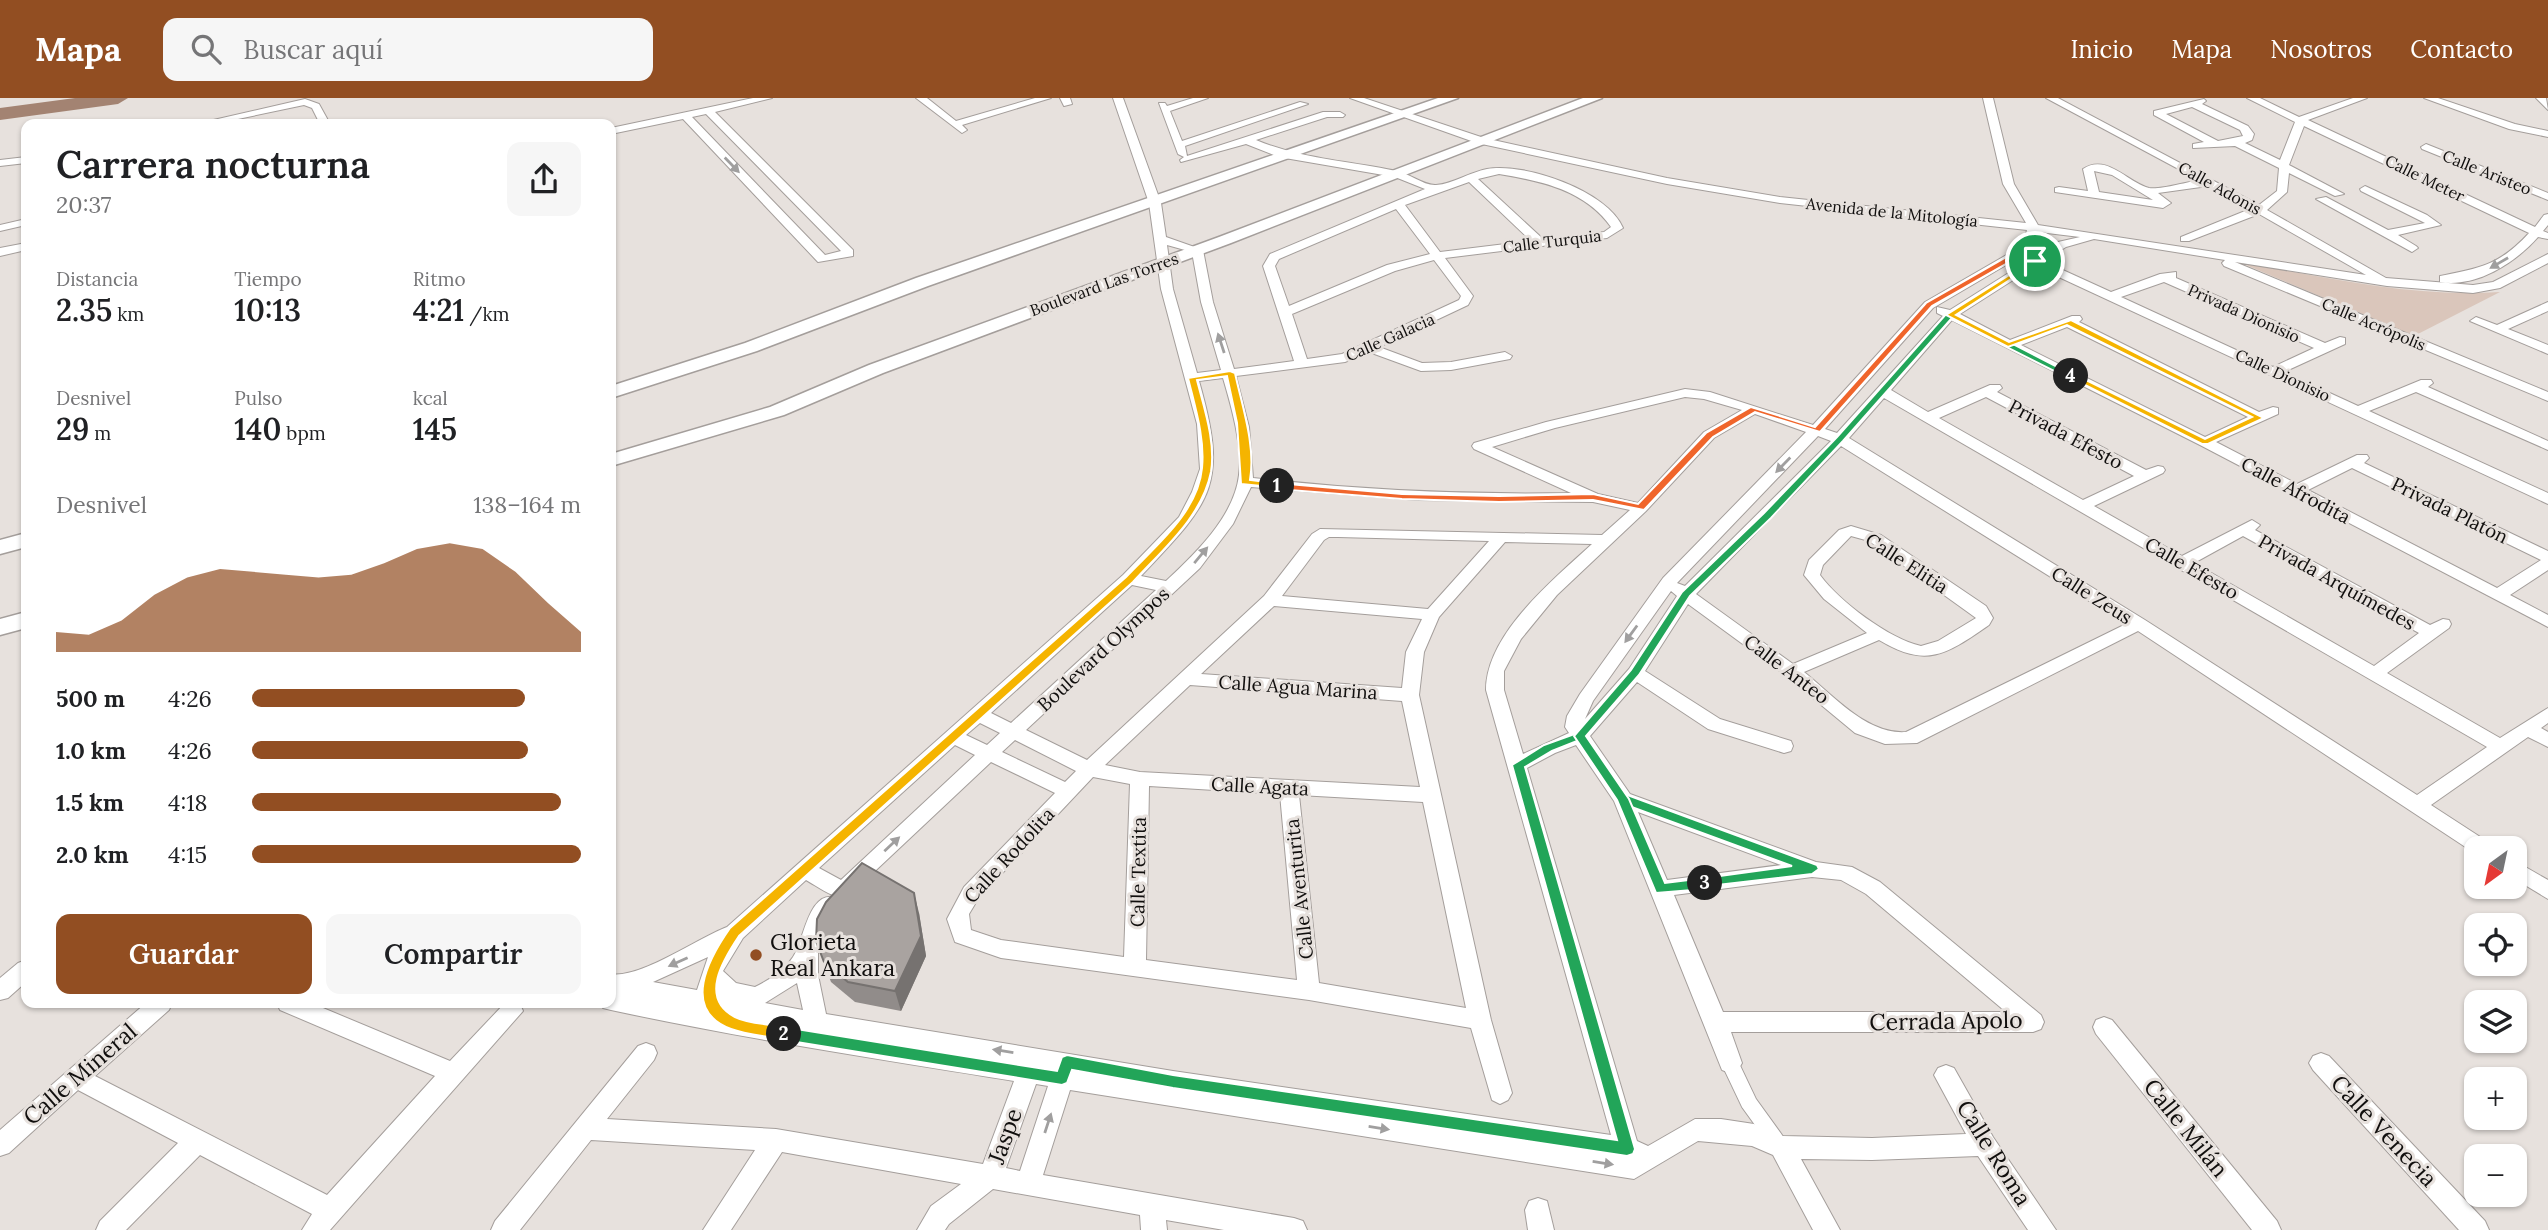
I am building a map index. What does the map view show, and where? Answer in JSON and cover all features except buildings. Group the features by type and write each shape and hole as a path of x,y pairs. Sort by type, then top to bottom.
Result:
{"main road":[{"path":"616,389 751,347 922,282 1156,203 1290,153 1451,98"},
{"name":"Boulevard Las Torres","path":"616,459 777,411 876,369 1197,250 1384,175 1595,98"},
{"path":"0,547 21,541"},
{"path":"0,627 21,621"}],"street":[{"path":"616,122 731,98"},
{"path":"616,130 766,98"},
{"path":"921,98 967,133"},
{"path":"1009,98 1020,106"},
{"path":"955,124 1046,98"},
{"path":"1203,98 1163,107 1187,164 1246,140 1325,114"},
{"path":"1289,98 1325,114 1339,115"},
{"path":"1355,98 1408,113"},
{"path":"1382,98 1408,113"},
{"path":"1827,1230 1782,1147 1760,1122 1741,1092 1716,1022 1623,799 1574,727 1586,698 1669,583 1816,430 1929,304 2018,254 2031,238 2031,222 2014,199 2005,177 1988,98"},
{"name":"Calle Adonis","path":"2051,98 2210,182 2387,282"},
{"name":"Calle Meter","path":"2252,98 2543,235"},
{"path":"2429,98 2513,127 2548,134"},
{"path":"2541,98 2548,107"},
{"name":"Boulevard Olympos","path":"722,1010 708,988 712,970 734,932 1129,579 1186,519 1200,492 1207,469 1204,424 1162,262 1156,203 1143,174 1122,99"},
{"path":"2185,239 2258,209 2281,195 2285,186 2284,167 2290,144 2302,120 2353,99"},
{"path":"225,119 305,102 316,106 322,119"},
{"path":"2197,146 2217,145 2237,144 2248,138 2248,131 2196,102 2157,113 2217,145"},
{"path":"1179,145 1303,104"},
{"path":"685,115 822,259 849,253 708,110"},
{"name":"Avenida de la Mitología","path":"1408,113 1488,139 1667,181 1780,200 2031,222 2185,239 2409,278 2469,276 2492,268 2543,235 2548,217"},
{"path":"1262,135 1290,153"},
{"path":"1246,140 1435,189"},
{"path":"2237,144 2339,194"},
{"name":"Calle Aristeo","path":"2426,147 2548,197"},
{"path":"2446,155 2468,150 2476,167"},
{"path":"0,163 21,161"},
{"path":"2059,190 2094,195 2165,205 2108,169 2095,166 2088,169 2094,195"},
{"name":"Calle Turquia","path":"1499,171 1558,183 1579,191 1615,223 1617,228 1607,235 1436,256 1391,268 1286,312 1269,266 1274,257 1287,248 1435,189 1499,171"},
{"path":"1384,175 1420,195"},
{"path":"1470,177 1540,243"},
{"path":"2146,192 2210,182"},
{"path":"2378,186 2322,199 2412,248"},
{"path":"2365,189 2431,220 2435,225 2387,234"},
{"name":"Calle Galacia","path":"1192,378 1345,358 1464,302 1467,296 1398,204"},
{"name":"Avenida de la Mitología","path":"2031,222 2102,237 2387,282 2473,289 2496,285 2548,258"},
{"path":"0,228 21,223"},
{"path":"1518,765 1548,748 1580,736 1635,673 1686,594 1768,515 1840,439 1950,315 2062,244 2102,237"},
{"path":"1159,239 1197,250"},
{"path":"0,252 21,248"},
{"name":"Boulevard Olympos","path":"817,1022 804,960 812,930 820,915 842,890 1169,587 1215,538 1245,482 1247,470 1242,423 1230,373 1207,300 1197,250"},
{"name":"Calle Acrópolis","path":"2199,251 2548,397"},
{"name":"Calle Dionisio","path":"2018,254 2548,499"},
{"path":"0,260 21,255"},
{"name":"Privada Dionisio","path":"2111,296 2170,275 2325,348"},
{"name":"Calle Afrodita","path":"1929,304 2205,442 2548,622"},
{"path":"2497,330 2548,306"},
{"path":"1286,312 1303,364"},
{"path":"2008,345 2074,320 2266,414 2205,442"},
{"path":"2476,321 2548,350"},
{"name":"Privada Dionisio","path":"2275,371 2340,341"},
{"path":"1368,347 1421,368 1451,366 1505,356"},
{"path":"2360,411 2421,385 2548,446"},
{"name":"Privada Efesto","path":"1928,417 1993,389 2152,473 2084,505"},
{"name":"Calle Efesto","path":"1884,392 2500,746"},
{"name":"Calle Zeus","path":"1593,497 1479,446 1671,395 1705,395 1840,439 2139,624 2465,836"},
{"path":"1627,1149 1495,690 1495,671 1515,635 1544,600 1641,508 1709,435 1754,409"},
{"name":"Privada Platón","path":"2296,490 2359,460 2548,557"},
{"path":"1245,482 1402,496 1499,499 1593,497 1641,508"},
{"name":"Privada Arquímedes","path":"2183,562 2249,527 2437,629 2374,674"},
{"name":"Calle Rodolita","path":"1480,1020 1309,990 1001,949 963,936 956,925 958,911 971,893 1089,769 1270,600 1310,544 1326,532 1605,540"},
{"name":"Calle Elitia","path":"1858,532 1875,538 1980,610 1985,618 1924,652 1906,649 1879,634 1829,594 1812,575 1815,564 1845,533 1858,532"},
{"path":"1500,1093 1480,1020 1410,695 1415,652 1432,615 1501,537"},
{"path":"2497,596 2548,564"},
{"path":"1129,579 1169,587"},
{"name":"Calle Anteo","path":"1669,583 1791,671 1873,735 1896,740 1910,738 2139,624"},
{"path":"1270,600 1432,615"},
{"path":"1791,671 1879,634"},
{"path":"1635,673 1714,724 1784,746"},
{"name":"Calle Agua Marina","path":"1187,679 1410,695"},
{"path":"2417,804 2548,714"},
{"name":"Calle Agata","path":"977,715 1089,769 1140,779 1432,796"},
{"path":"2527,728 2548,740"},
{"path":"952,736 1068,791"},
{"name":"Calle Textita","path":"1135,965 1140,779"},
{"name":"Calle Aventurita","path":"1289,788 1309,990"},
{"name":"Cerrada Apolo","path":"1623,799 1812,869 1845,873 1873,888 2033,1022 1716,1022"},
{"path":"803,869 842,890"},
{"name":"Cerrada Apolo","path":"1661,889 1812,869"},
{"path":"2527,877 2548,891"},
{"path":"616,989 686,958 734,932"},
{"path":"616,991 686,1018 722,1010 788,980 804,960"},
{"path":"712,970 717,981 732,993 755,996"},
{"path":"0,991 21,973"},
{"path":"616,990 722,1010 817,1022 1032,1065"},
{"name":"Calle Mineral","path":"0,1145 155,1008"},
{"path":"300,1008 453,1073"},
{"path":"722,1010 808,1038 1065,1070 1634,1168 1695,1130 1721,1130 1754,1135 1782,1147 1872,1149 1984,1145"},
{"path":"315,1230 453,1073 512,1011"},
{"name":"Calle Milán","path":"2104,1027 2268,1230"},
{"path":"504,1230 646,1054"},
{"name":"Calle Venecia","path":"2321,1063 2476,1230"},
{"name":"Jaspe","path":"990,1177 1032,1065"},
{"path":"1065,1070 1173,1081 1627,1149 1651,1158"},
{"name":"Jaspe","path":"1028,1184 1065,1070"},
{"name":"Calle Roma","path":"1946,1075 1984,1145 2043,1230"},
{"path":"75,1077 330,1210"},
{"path":"583,1129 776,1140 1028,1184 1153,1218 1294,1230"},
{"path":"716,1230 776,1140"},
{"path":"109,1230 197,1141"},
{"path":"930,1230 940,1215 990,1177"}],"shaded area":[{"path":"2239,262 2402,289 2500,292 2414,336"}],"waterway":[{"path":"0,114 118,98"}],"place":[{"name":"Glorieta Real Ankara","path":"756,955"}],"route":[{"path":"2035,261 1950,315 2008,345 2068,322 2259,418 2205,442 2008,345 1950,315 1840,439 1768,515 1686,594 1635,673 1580,736 1623,799 1661,889 1812,869 1623,799 1580,736 1548,748 1518,765 1627,1149 1509,1129 1173,1081 1067,1062 1062,1078 808,1038 732,1023 715,1010 711,1003 708,988 712,970 734,932 1129,579 1186,519 1200,492 1207,469 1204,424 1192,378 1230,373 1242,423 1247,470 1245,482 1402,496 1499,499 1593,497 1641,508 1709,435 1754,409 1816,430 1929,304 2018,254 2035,261"}]}
